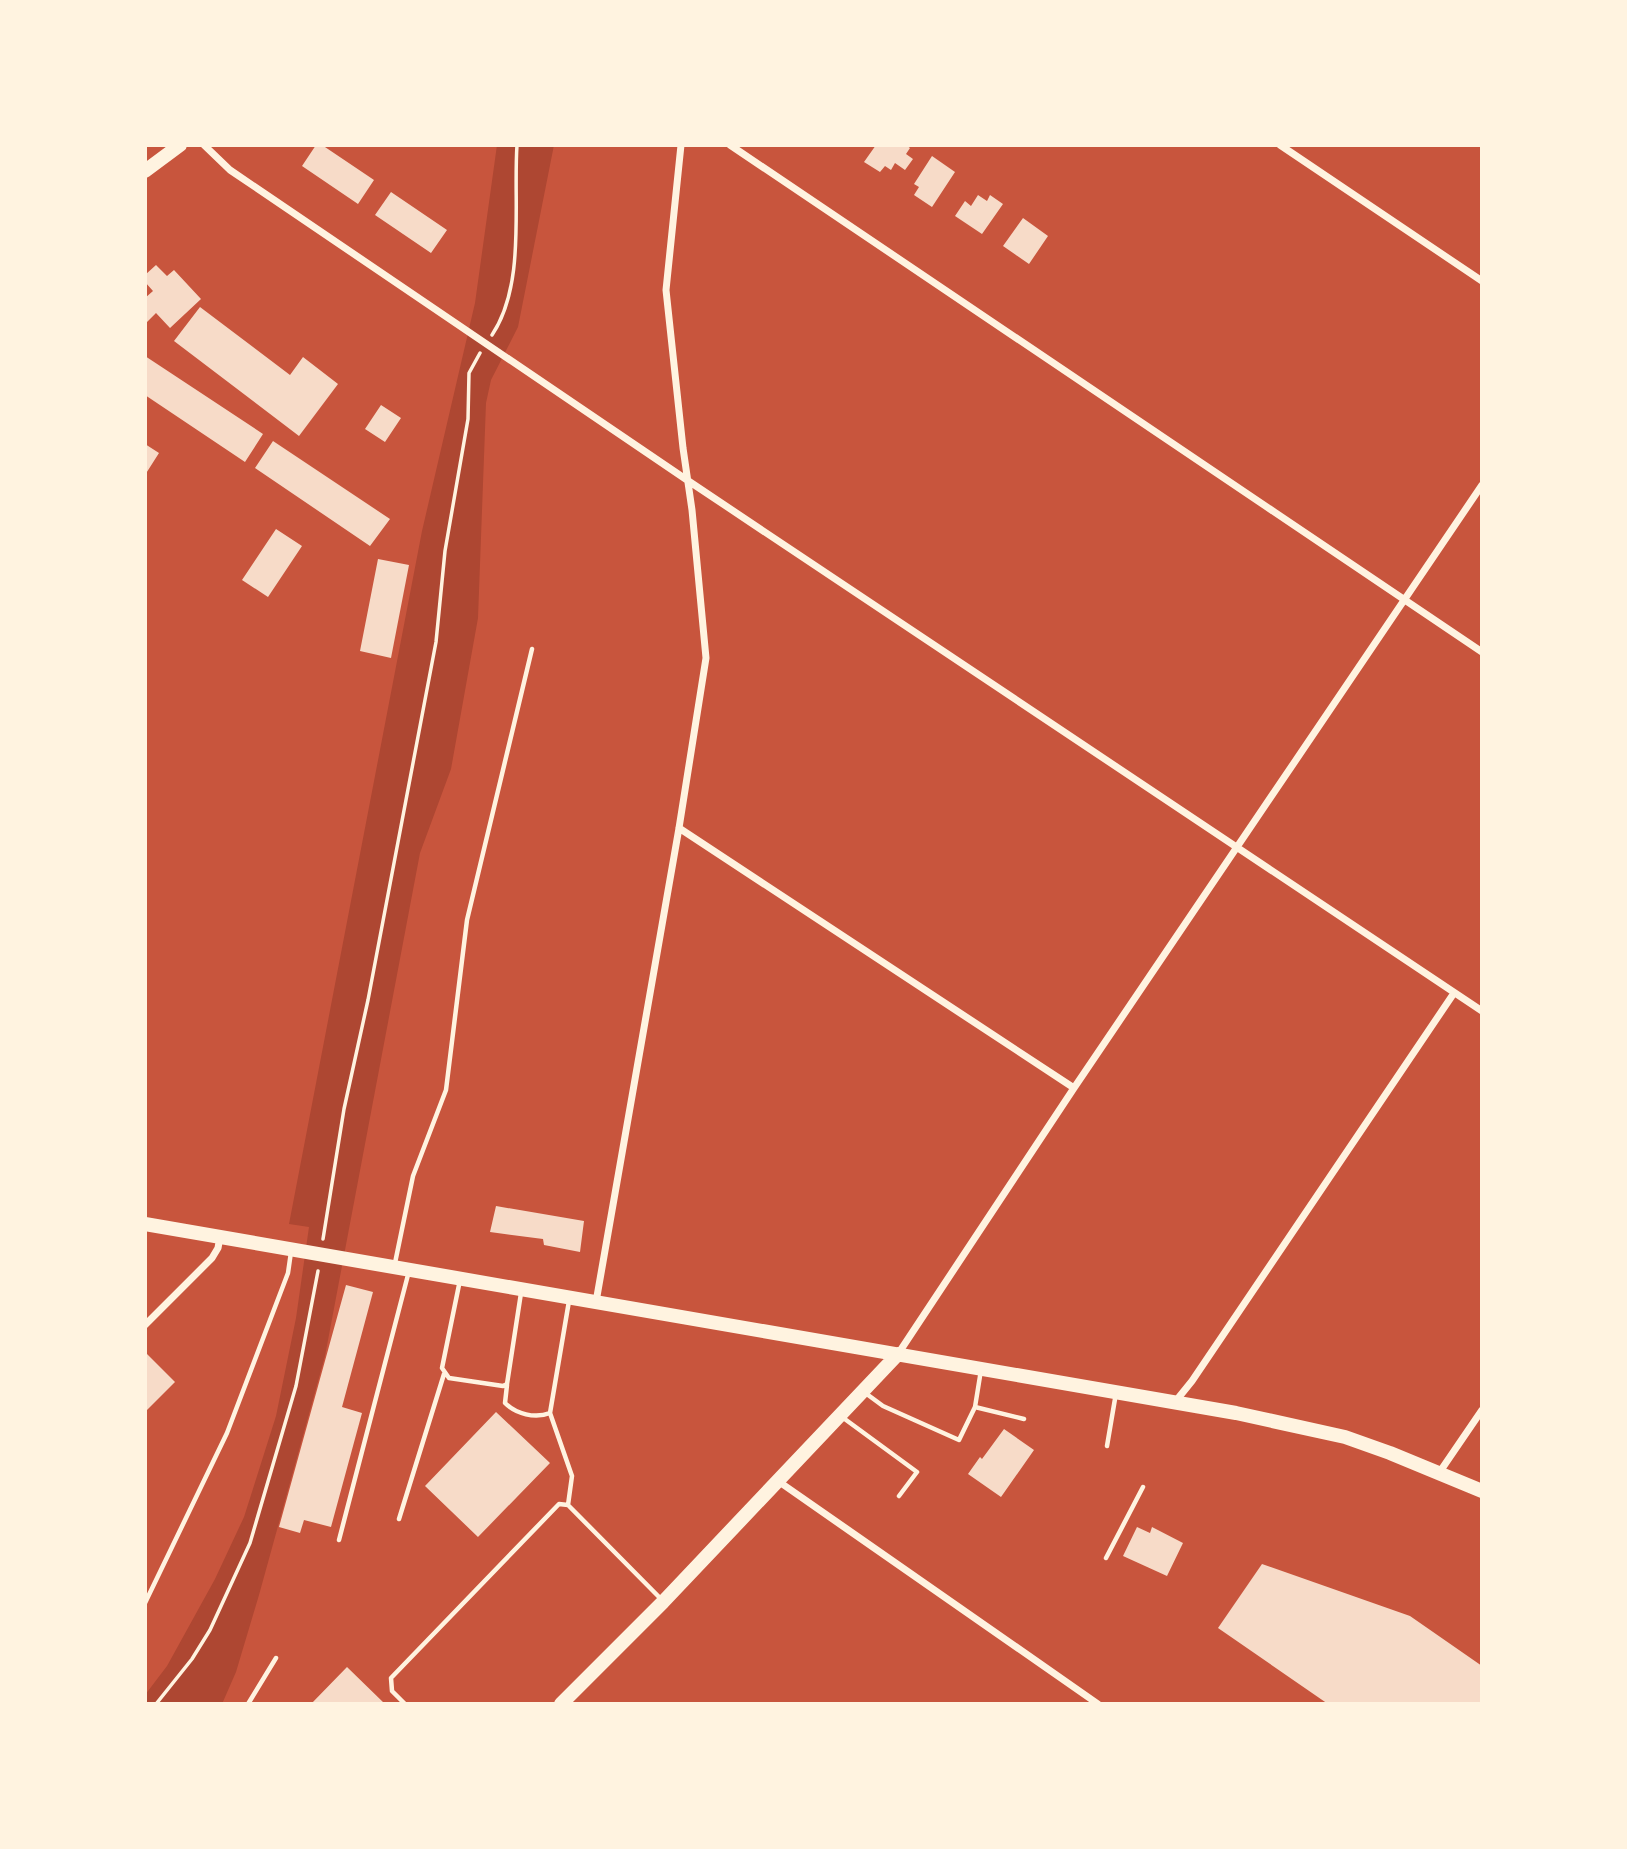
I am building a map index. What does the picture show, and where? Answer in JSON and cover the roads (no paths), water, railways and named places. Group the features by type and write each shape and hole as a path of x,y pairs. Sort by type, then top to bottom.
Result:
{"main road":[{"path":"145,171 180,145"},
{"path":"145,1224 1174,1402 1309,1428 1345,1437 1482,1491"},
{"path":"561,1704 663,1602 898,1354"}],"street":[{"path":"204,145 230,170 486,344 1482,1011"},
{"path":"596,1302 706,658 666,290 681,145"},
{"path":"730,145 1482,652"},
{"path":"1280,145 1482,281"},
{"path":"898,1354 1074,1088 1482,485"},
{"path":"679,828 1074,1088"},
{"path":"1174,1402 1192,1381 1454,993"},
{"path":"145,1325 212,1258 220,1237"},
{"path":"1439,1473 1482,1410"},
{"path":"778,1481 1098,1704"}],"lane":[{"path":"394,1268 413,1176 446,1090 467,920 532,649"},
{"path":"145,1603 227,1433 288,1273 291,1250"},
{"path":"339,1541 410,1270"},
{"path":"460,1279 442,1368 444,1374 449,1378 503,1386 507,1384"},
{"path":"521,1290 505,1402 513,1411 541,1417 550,1413"},
{"path":"568,1505 572,1476 550,1413 569,1298"},
{"path":"864,1392 883,1406 959,1440 975,1407 981,1369"},
{"path":"399,1520 444,1374"},
{"path":"1108,1446 1116,1392"},
{"path":"975,1407 1024,1419"},
{"path":"841,1417 917,1472 899,1496"},
{"path":"1106,1558 1143,1487"},
{"path":"405,1704 392,1690 391,1678 559,1504 568,1505 663,1602"},
{"path":"248,1704 276,1658"}]}
